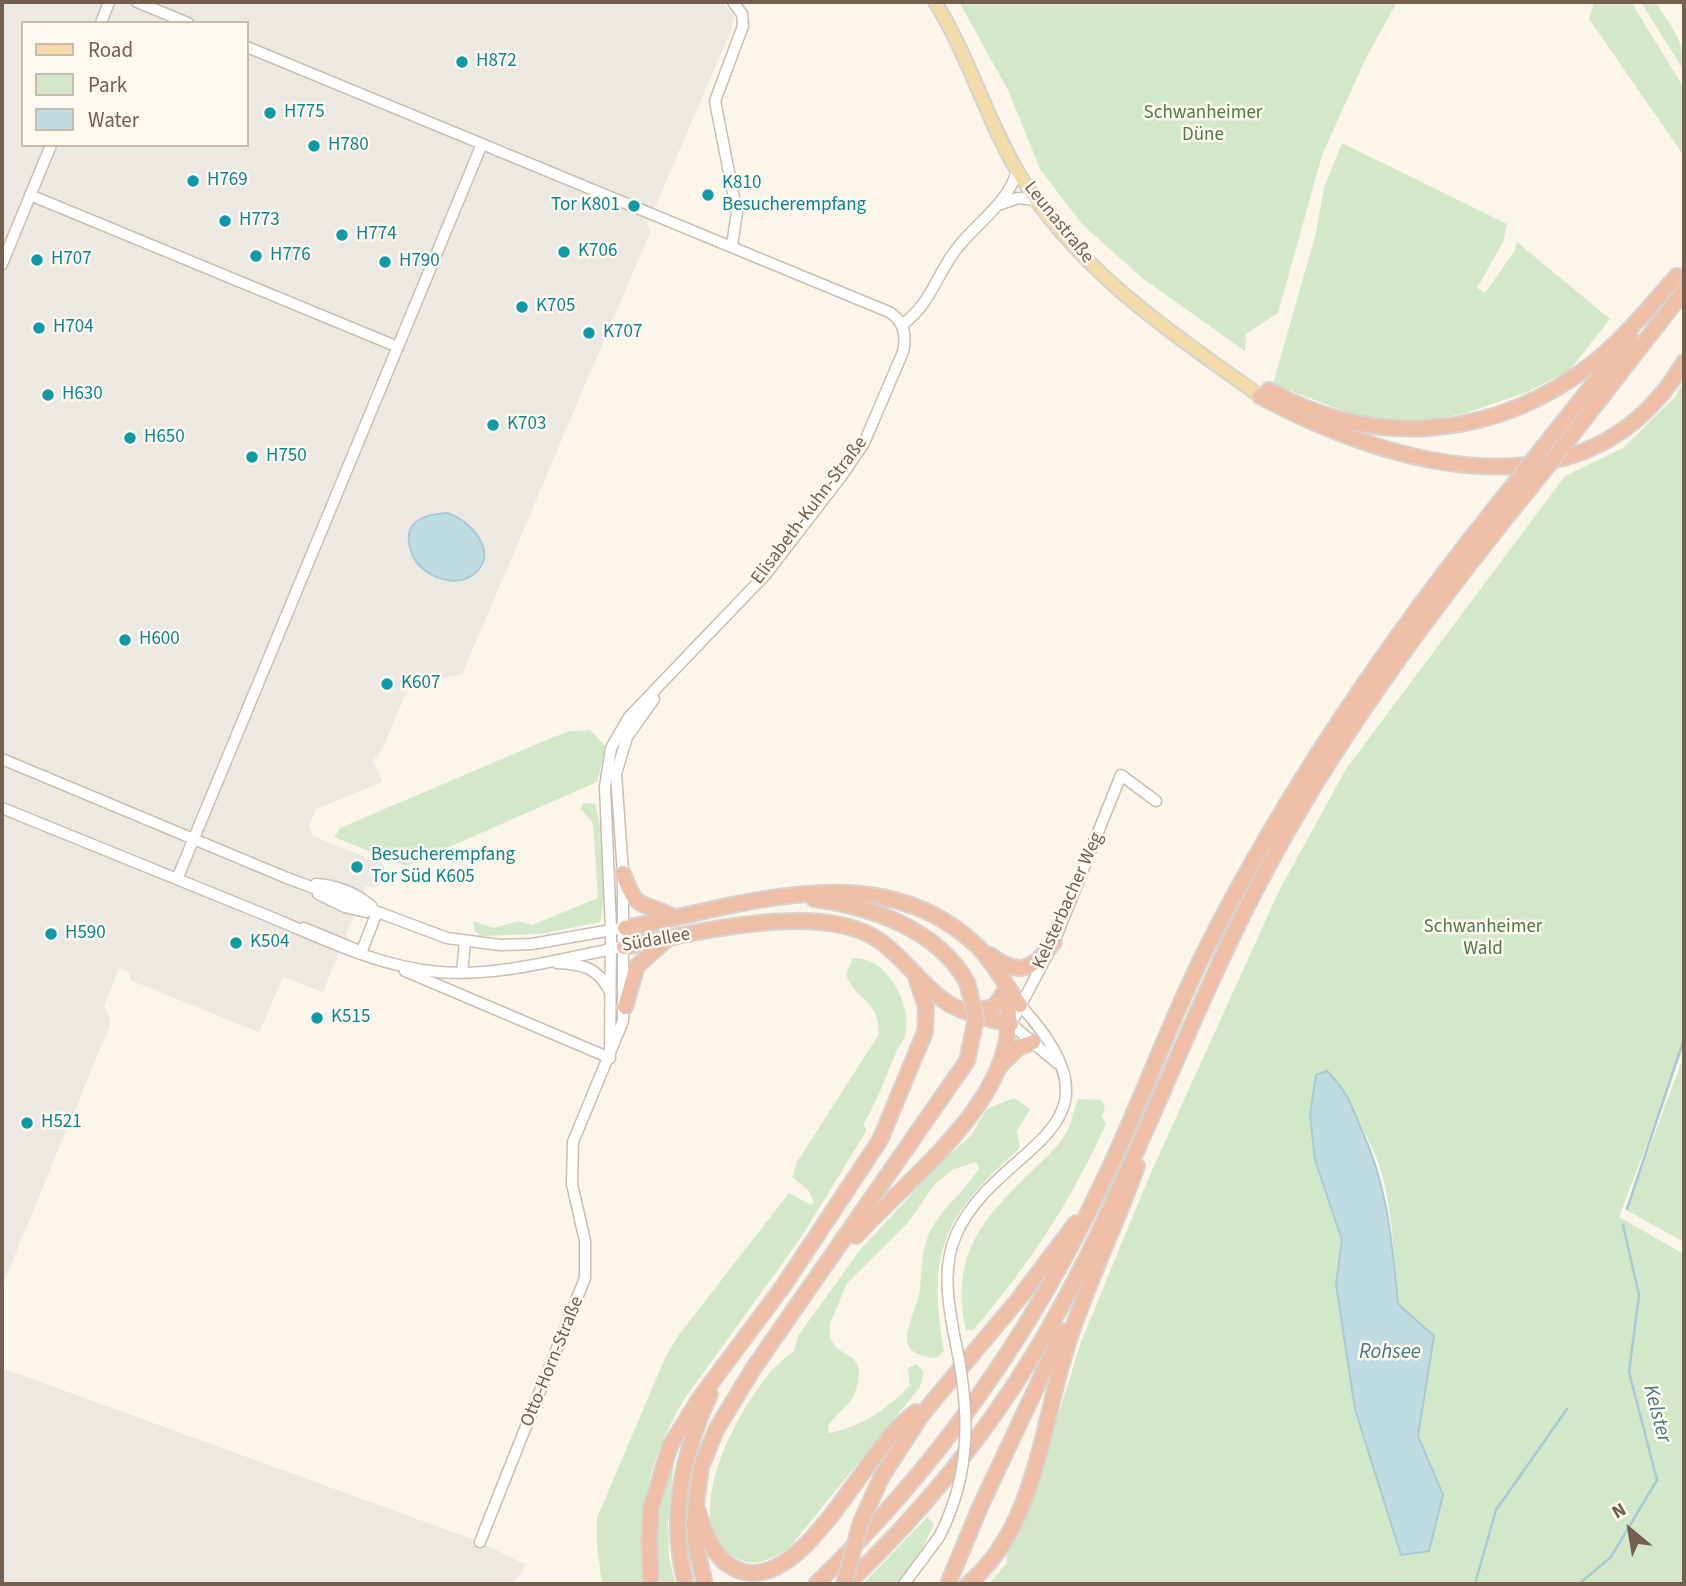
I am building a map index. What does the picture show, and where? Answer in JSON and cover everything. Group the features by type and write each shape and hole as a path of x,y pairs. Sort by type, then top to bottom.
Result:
{"highway":[{"path":"1261,391 1329,418 1406,430 1458,425 1495,415 1550,392 1598,359 1680,271"},
{"path":"816,1584 894,1504 976,1402 1047,1292 1101,1188 1207,948 1269,834 1376,665 1680,271"},
{"path":"846,1584 914,1516 954,1468 1031,1357 1075,1280 1228,945 1308,797 1427,619 1684,291"},
{"path":"1261,391 1334,432 1399,454 1452,464 1523,466 1566,457 1615,434 1656,400 1684,362"},
{"path":"623,873 634,898 643,907 676,918"},
{"path":"783,897 848,892 901,899 926,909 1003,965 1017,970 1037,962 1054,942"},
{"path":"705,1584 695,1542 695,1502 706,1452 729,1405 967,1061 973,1046 976,1018 967,982 937,947 900,922 852,906 783,897"},
{"name":"Südallee","path":"618,929 783,897"},
{"name":"Südallee","path":"618,948 774,922 824,921 869,934 896,953 946,1002 1011,1024"},
{"path":"625,1007 640,962 668,939"},
{"path":"976,945 1020,1005"},
{"path":"651,1584 649,1530 663,1462 683,1423 784,1286 880,1140 925,1032 926,1007 915,974"},
{"path":"813,1284 877,1213 967,1122 995,1072 1011,1024 1003,985"},
{"path":"964,1010 989,1010 1000,1002 1003,985"},
{"path":"995,1072 1013,1052 1033,1042"},
{"path":"968,1584 990,1562 1017,1522 1068,1341 1112,1233 1164,1085"},
{"path":"846,1584 861,1522 882,1476 905,1437 1017,1301 1101,1188"},
{"path":"948,1584 980,1507 1112,1233"},
{"path":"686,1584 678,1536 680,1480 699,1418 718,1377"},
{"path":"695,1502 710,1544 722,1561 745,1573 774,1572 802,1552 902,1425 934,1399"}],"main road":[{"name":"Leunastraße","path":"935,2 952,30 1017,171 1035,200 1086,261 1142,309 1216,364 1261,391"}],"street":[{"path":"102,21 110,2"},
{"path":"137,2 183,21"},
{"path":"732,246 737,213 715,102 743,26 742,14 733,2"},
{"path":"248,47 889,312 902,325 926,303 961,243 1000,204 1012,187 1017,171"},
{"path":"177,879 482,144"},
{"path":"2,264 50,147"},
{"path":"30,195 398,347"},
{"path":"1000,204 1018,198 1035,200"},
{"name":"Elisabeth-Kuhn-Straße","path":"618,929 605,787 608,758 623,725 766,574 864,443 902,352 905,336 902,325"},
{"name":"Elisabeth-Kuhn-Straße","path":"618,948 623,873 617,805 618,763 627,737 673,674"},
{"name":"Südallee","path":"2,759 304,884 465,942 532,944 618,929"},
{"name":"Kelsterbacher Weg","path":"1011,1024 1054,942 1121,775 1156,801"},
{"name":"Südallee","path":"2,808 382,961 610,1058"},
{"path":"361,953 377,912"},
{"path":"462,973 465,942"},
{"path":"532,944 535,963 589,967 602,978 612,996"},
{"name":"Südallee","path":"382,961 415,969 462,973 618,948"},
{"name":"Otto-Horn-Straße","path":"610,1058 612,996 618,948"},
{"name":"Otto-Horn-Straße","path":"480,1542 585,1278 585,1241 572,1184 573,1142 584,1111 619,1037 625,1007 618,948"},
{"path":"912,1584 939,1537 961,1482 967,1443 963,1372 954,1335 947,1274 956,1234 981,1198 1037,1146 1056,1124 1065,1096 1059,1066 1048,1040 1020,1005"},
{"path":"1011,1024 1059,1066"},
{"path":"904,1584 939,1537"}],"shaded area":[{"path":"2,2 722,2 734,16 731,30 647,225 650,232 462,674 410,684 381,752 373,760 382,782 316,809 309,825 313,836 383,864 386,871 380,885 373,888 366,886 323,992 283,977 259,1032 130,980 130,972 119,968 104,1006 110,1018 109,1027 2,1286"},
{"path":"2,1368 480,1542 526,1565 513,1584 2,1584"}],"green space":[{"name":"Schwanheimer Düne","path":"959,2 1397,2 1366,58 1322,155 1278,313 1246,334 1245,351 1142,278 1082,224 1040,169 1009,92"},
{"path":"1594,2 1631,2 1684,88 1684,156 1589,19"},
{"path":"1641,2 1655,2 1672,27 1682,51 1684,71"},
{"path":"1342,143 1507,224 1503,242 1477,288 1485,293 1514,252 1517,242 1610,319 1569,371 1527,392 1466,413 1412,424 1359,417 1273,384 1316,233 1324,188"},
{"name":"Schwanheimer Wald","path":"1684,379 1684,1046 1619,1217 1684,1254 1684,1584 989,1584 1007,1563 1006,1551 1026,1519 1081,1342 1149,1177 1279,891 1346,769 1565,476 1623,448 1675,397","holes":["1316,1075 1346,1108 1372,1148 1380,1169 1390,1213 1398,1304 1434,1337 1418,1436 1442,1495 1400,1554 1355,1409 1336,1284 1342,1240 1315,1160 1310,1115"]},
{"path":"590,730 606,747 597,782 406,866 334,837 340,828 544,741 570,731"},
{"path":"583,804 595,804 598,814 602,845 604,881 600,922 541,934 480,936 475,931 473,921 494,928 518,921 532,925 598,898 593,823 581,809"},
{"path":"853,958 869,961 877,966 893,983 906,1014 904,1038 863,1125 867,1130 802,1236 683,1401 671,1424 647,1490 642,1534 643,1584 602,1584 597,1518 665,1358 678,1336 789,1193 809,1204 814,1203 809,1191 792,1177 797,1162 879,1034 875,1013 855,990 846,974"},
{"path":"1684,1056 1684,1242 1626,1210"},
{"path":"1014,1098 1030,1109 1017,1131 1020,1148 994,1172 958,1215 947,1236 940,1260 939,1316 944,1351 937,1358 921,1355 912,1350 908,1343 908,1334 920,1290 923,1253 930,1231 979,1168 976,1162 952,1170 935,1184 907,1224 847,1283 830,1324 830,1337 836,1348 854,1359 859,1369 858,1383 853,1398 829,1424 828,1433 862,1422 892,1402 910,1385 908,1368 916,1364 924,1372 920,1387 789,1548 761,1562 747,1562 731,1555 715,1537 710,1511 714,1481 725,1448 740,1417 758,1388 777,1365 794,1351 798,1336 860,1250 946,1157 970,1137 987,1109"},
{"path":"1078,1099 1101,1100 1105,1106 1102,1117 1106,1124 1078,1180 1047,1232 993,1306 973,1330 966,1330 962,1298 964,1270 972,1246 999,1205 1059,1144 1068,1130"},
{"path":"674,1460 668,1523 669,1556 675,1584 661,1584 658,1521 663,1490"},
{"path":"927,1517 934,1524 920,1553 900,1580 896,1584 863,1584"}],"water":[{"path":"447,513 456,516 472,529 483,547 481,566 474,574 458,580 440,578 424,569 417,563 410,545 410,529 414,524 428,516"},
{"name":"Rohsee","path":"1327,1071 1348,1099 1378,1173 1388,1216 1398,1304 1434,1336 1418,1436 1443,1495 1429,1551 1401,1555 1355,1409 1336,1284 1342,1240 1315,1160 1310,1115 1316,1075"}],"waterway":[{"name":"Kelster","path":"1627,1209 1684,1039"},
{"name":"Kelster","path":"1579,1584 1611,1557 1657,1480 1629,1372 1639,1295 1623,1225"},
{"name":"Kelster","path":"1475,1584 1496,1510 1567,1409"}],"place":[{"name":"H872","path":"462,62"},
{"name":"H775","path":"270,113"},
{"name":"H780","path":"314,146"},
{"name":"H769","path":"193,181"},
{"name":"K810 Besucherempfang","path":"708,195"},
{"name":"Tor K801","path":"634,206"},
{"name":"H773","path":"225,221"},
{"name":"H774","path":"342,235"},
{"name":"K706","path":"564,252"},
{"name":"H776","path":"256,256"},
{"name":"H707","path":"37,260"},
{"name":"H790","path":"385,262"},
{"name":"K705","path":"522,307"},
{"name":"H704","path":"39,328"},
{"name":"K707","path":"589,333"},
{"name":"H630","path":"48,395"},
{"name":"K703","path":"493,425"},
{"name":"H650","path":"130,438"},
{"name":"H750","path":"252,457"},
{"name":"H600","path":"125,640"},
{"name":"K607","path":"387,684"},
{"name":"Besucherempfang Tor Süd K605","path":"357,867"},
{"name":"H590","path":"51,934"},
{"name":"K504","path":"236,943"},
{"name":"K515","path":"317,1018"},
{"name":"H521","path":"27,1123"}]}
